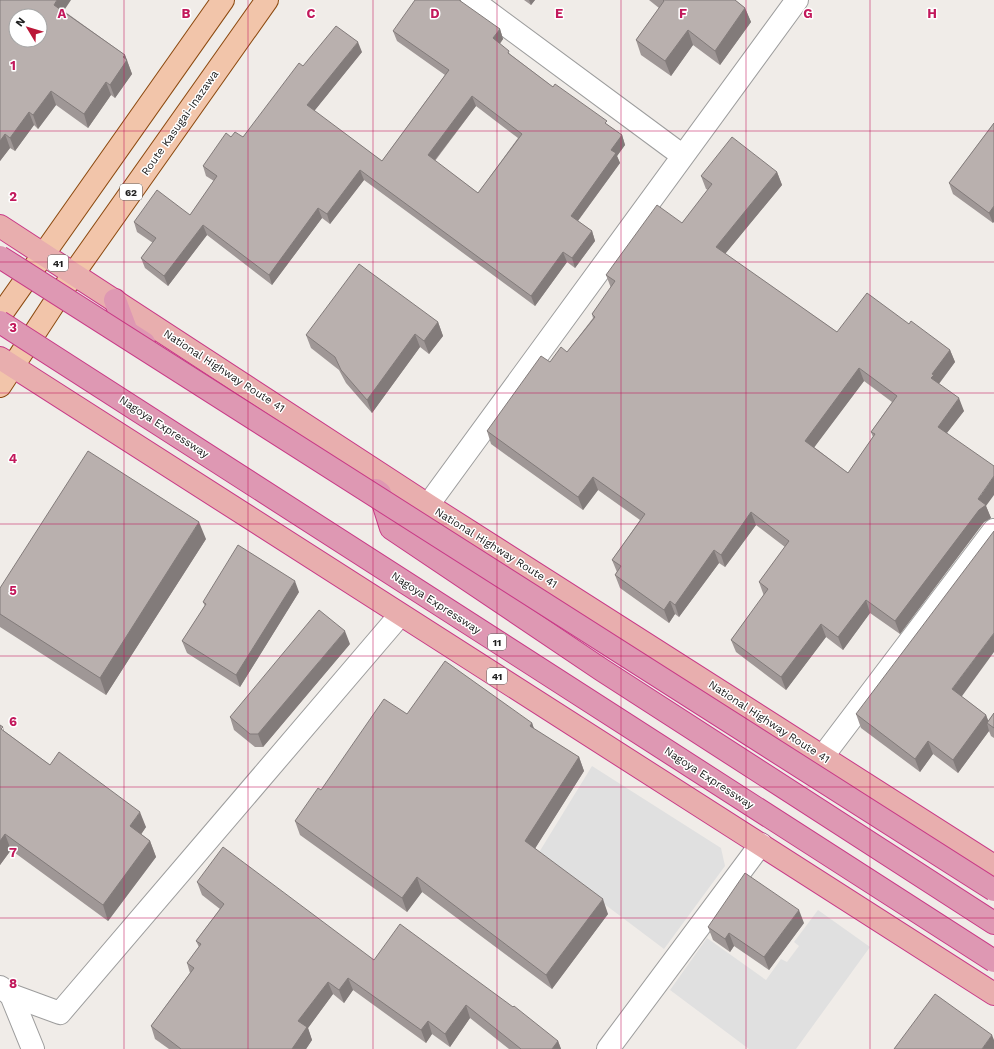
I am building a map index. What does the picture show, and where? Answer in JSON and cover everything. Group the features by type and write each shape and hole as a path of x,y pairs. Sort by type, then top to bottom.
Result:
{"highway":[{"name":"National Highway Route 41","path":"0,226 428,504 994,866"},
{"path":"0,257 994,890"},
{"path":"115,300 127,332 380,493 391,528 602,670 994,923"},
{"name":"Nagoya Expressway","path":"0,322 994,961"},
{"name":"41","path":"7,363 994,994"}],"main road":[{"path":"0,316 223,0"},
{"name":"Route Kasugai-Inazawa","path":"0,386 7,363 74,273 267,0"}],"street":[{"path":"472,0 683,156"},
{"path":"428,504 797,0"},
{"path":"823,756 994,530"},
{"path":"5,991 60,1013 400,615"},
{"path":"608,1049 761,844"},
{"path":"5,991 33,1049"}],"shaded area":[{"path":"592,766 721,848 725,866 664,949 538,854"},
{"path":"818,910 870,947 796,1049 749,1049 670,990 707,938 766,980 781,959 787,962 799,946 794,942"}],"building":[{"path":"0,0 57,0 54,5 125,55 123,57 127,60 110,85 106,82 84,114 51,91 33,115 29,112 10,138 5,134 0,141"},
{"path":"415,0 459,0 500,29 493,38 509,51 508,53 553,87 555,84 607,121 605,123 622,135 611,150 616,153 571,216 592,231 572,258 563,252 531,296 360,170 327,214 318,208 269,275 203,225 164,276 141,258 156,238 134,222 157,190 190,215 217,176 203,166 226,133 231,137 235,132 243,137 299,63 303,66 336,26 358,42 307,105 382,161 449,70 393,31","holes":["472,96 522,134 478,193 428,155"]},
{"path":"663,0 735,0 745,8 715,51 688,30 665,61 636,40 664,1"},
{"path":"994,123 994,206 989,213 949,183"},
{"path":"732,137 777,172 716,247 837,332 867,293 909,324 911,321 950,350 932,374 934,375 931,378 959,398 938,427 994,466 994,476 978,499 986,505 979,510 895,621 866,600 838,637 821,624 781,677 731,640 768,589 759,582 789,541 751,512 721,555 714,550 675,605 670,601 664,610 615,575 621,566 612,560 645,514 593,477 578,497 487,431 541,356 550,362 561,347 567,352 595,317 592,314 615,281 606,275 657,205 682,223 712,184 701,176","holes":["859,368 897,396 871,432 875,434 848,473 805,441"]},
{"path":"359,264 438,322 424,341 415,334 367,400 341,370 335,357 306,335"},
{"path":"88,451 199,522 100,678 0,614 0,588"},
{"path":"994,531 994,633 952,689 986,715 953,760 928,741 915,759 856,714"},
{"path":"238,545 295,581 236,675 182,641 206,604 203,602"},
{"path":"319,610 345,631 258,734 250,734 230,717"},
{"path":"445,661 532,723 530,726 579,757 525,841 603,899 546,975 417,877 402,898 295,821 318,788 321,790 384,699 407,714"},
{"path":"994,713 994,728 987,723"},
{"path":"0,725 3,727 1,729 50,765 59,752 140,812 130,826 150,841 103,905 5,834 0,841"},
{"path":"223,847 374,960 400,924 513,1007 514,1006 558,1041 552,1049 521,1049 466,1005 445,1034 428,1021 421,1030 348,978 339,990 328,982 298,1021 307,1027 292,1049 181,1049 151,1026 194,968 187,963 201,944 196,941 224,904 197,882"},
{"path":"745,873 799,910 764,957 729,933 725,939 708,927"},
{"path":"935,994 992,1035 982,1049 894,1049"}]}
